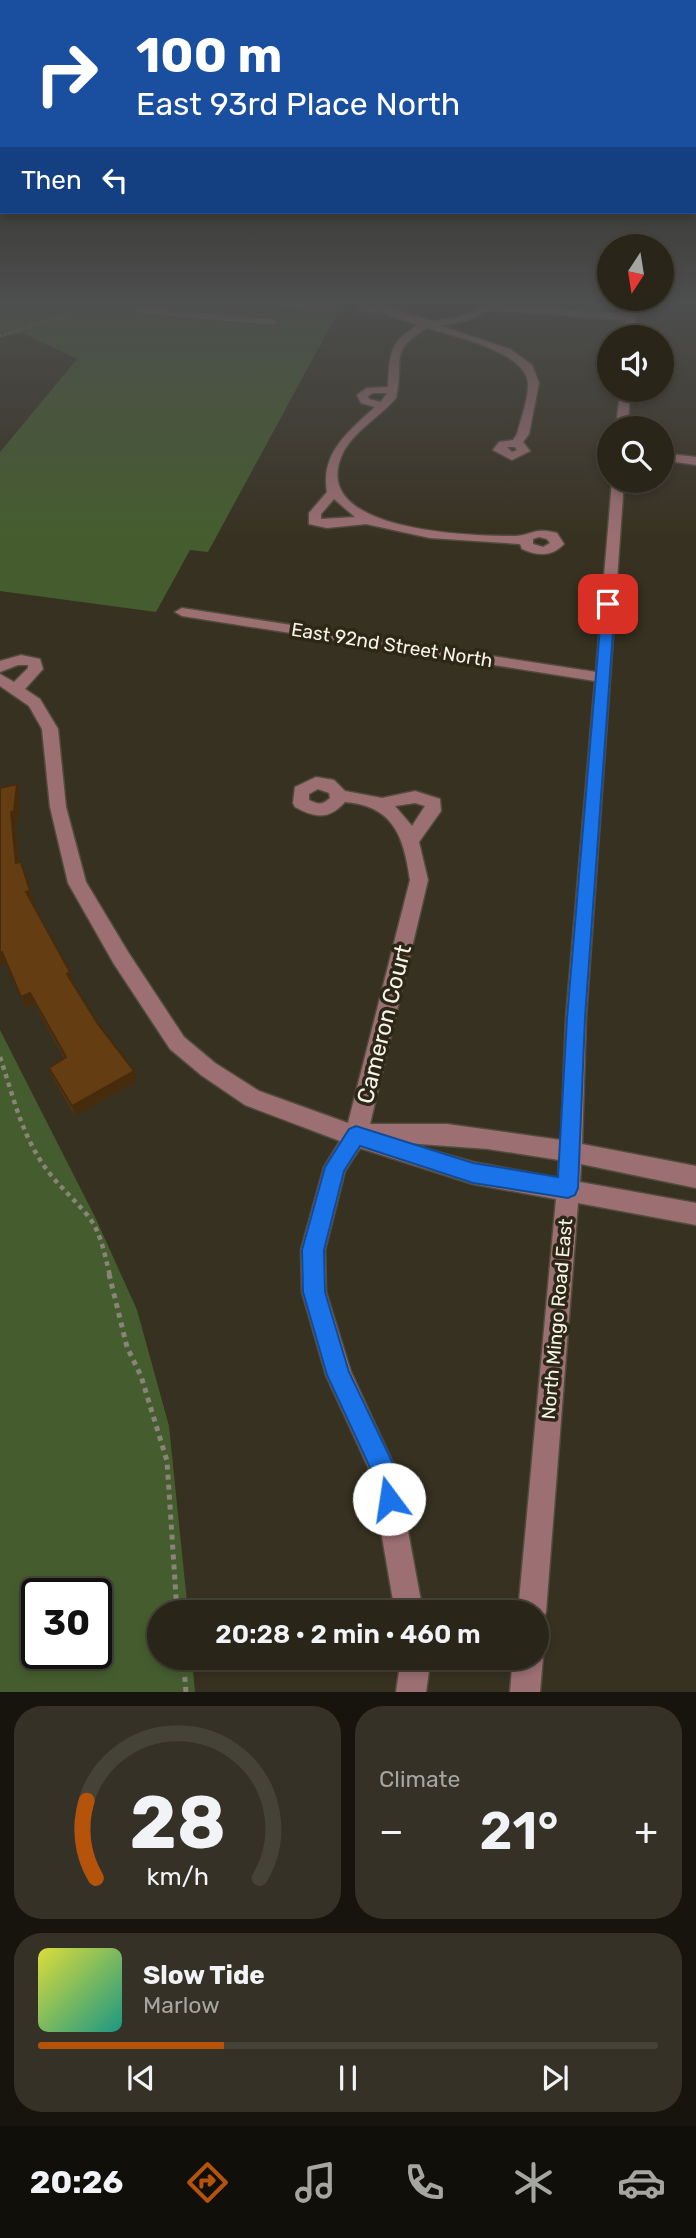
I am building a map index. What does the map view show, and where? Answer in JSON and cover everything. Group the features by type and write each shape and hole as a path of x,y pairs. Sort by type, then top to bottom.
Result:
{"street":[{"path":"366,520 333,492 330,476 337,454 351,435 391,398 393,382"},
{"path":"516,444 523,434 534,382"},
{"path":"384,406 365,401 362,395 371,390 393,390"},
{"path":"674,458 696,461"},
{"path":"333,492 316,513 314,521 327,524 366,520 430,534 525,540"},
{"name":"North Mingo Road East","path":"533,1600 571,1153 576,1018 617,493"},
{"name":"East 92nd Street North","path":"182,612 603,678"},
{"path":"4,680 35,703 50,729 58,807 77,884 121,958 177,1043 208,1069 252,1098 302,1118 473,1173 568,1188 696,1214"},
{"path":"339,796 368,798 382,805 396,799 426,797 434,803 433,811 411,841"},
{"name":"Cameron Court","path":"382,805 400,820 411,841 419,880 356,1135 335,1167 313,1250 314,1292 339,1375 384,1472 407,1600"},
{"path":"356,1135 408,1131 497,1141 696,1177"},
{"path":"411,1692 414,1670"},
{"path":"525,1692 527,1670"}],"path":[{"path":"0,1057 22,1124 35,1152 56,1184 89,1217 103,1245 127,1346 141,1376 167,1461 176,1600"},
{"path":"184,1670 186,1692"}],"green space":[{"path":"58,382 300,382 208,552 190,550 156,612 0,591 0,452"},
{"path":"0,1030 96,1219 137,1310 169,1426 187,1600 147,1600 147,1670 193,1670 195,1692 0,1692"}],"building":[{"path":"17,784 14,811 11,812 16,863 21,862 30,891 26,892 70,972 67,974 98,1024 134,1071 72,1106 49,1068 66,1057 30,993 21,997 2,952 0,953 0,788"}],"route":[{"path":"389,1499 384,1472 339,1375 314,1292 313,1250 335,1167 356,1135 473,1173 568,1188 576,1018 608,604"}]}
